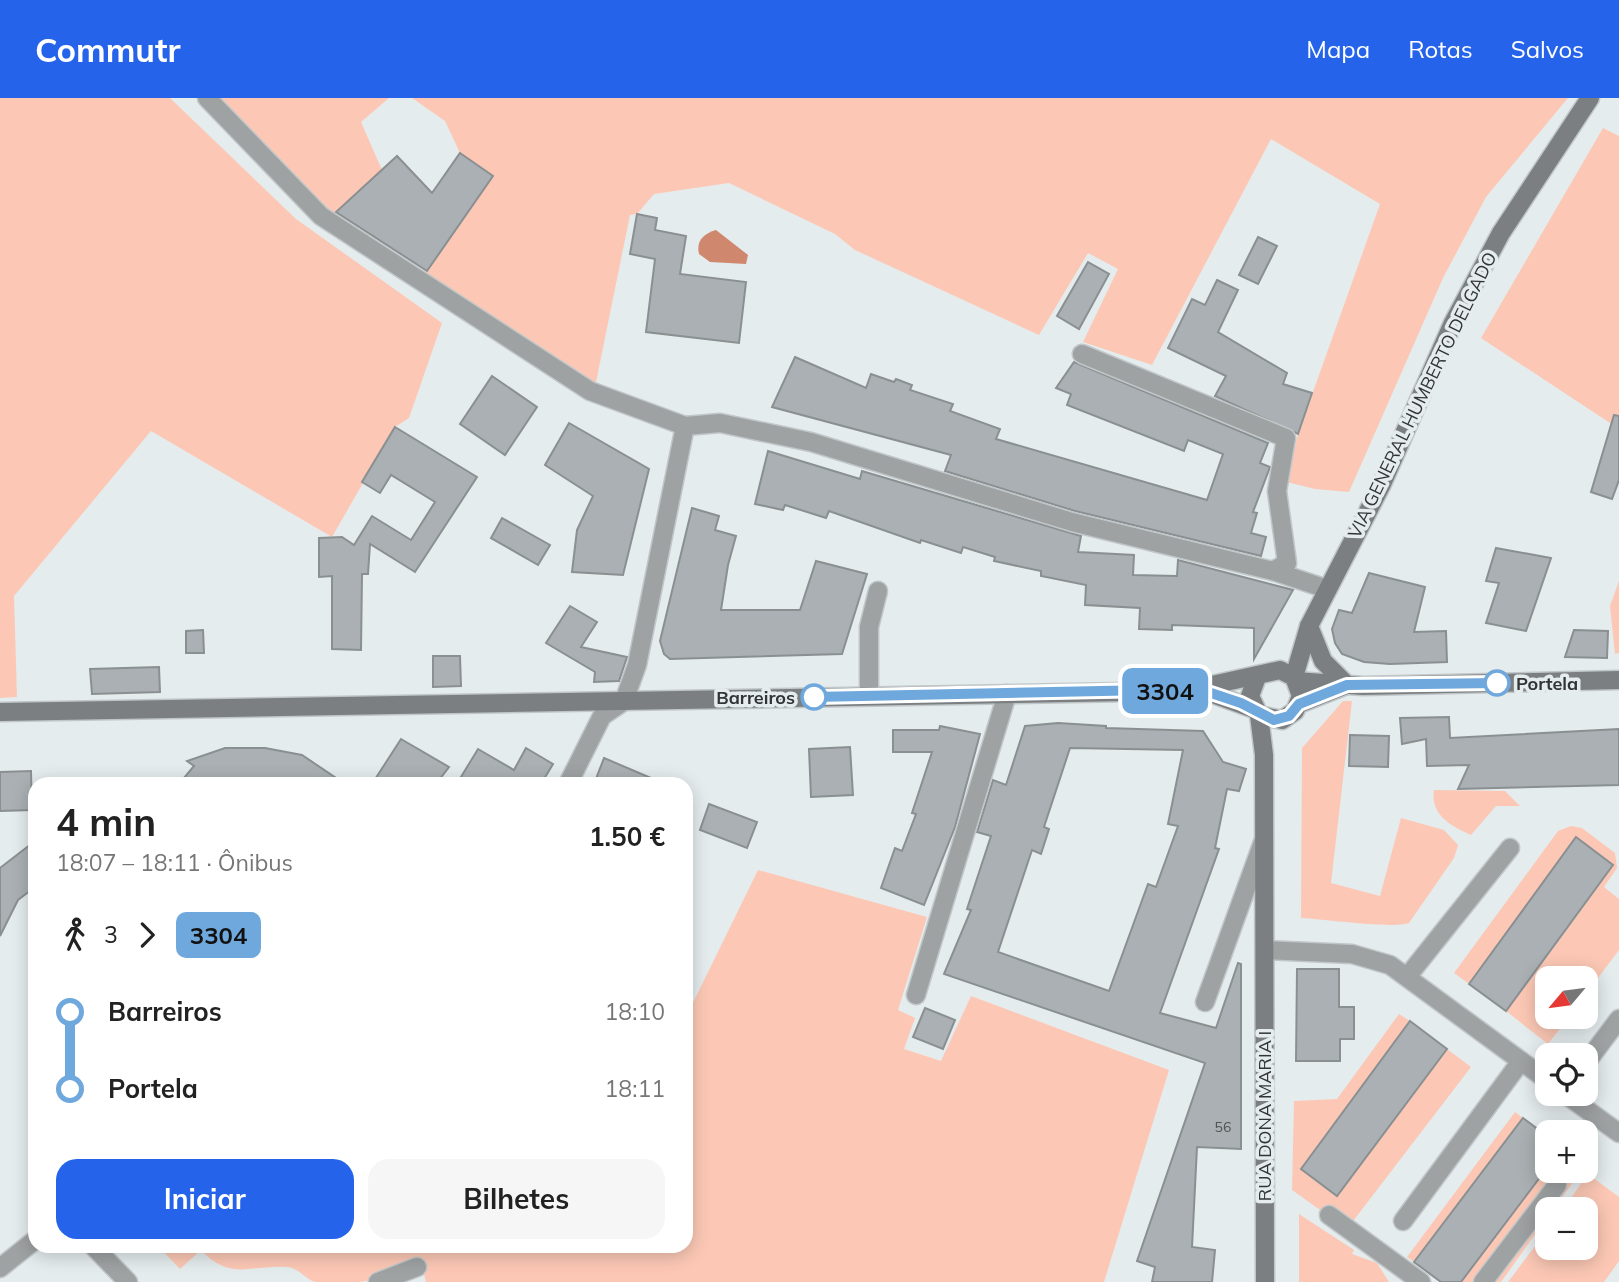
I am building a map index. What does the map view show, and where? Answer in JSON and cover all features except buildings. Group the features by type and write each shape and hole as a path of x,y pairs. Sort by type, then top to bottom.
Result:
{"main road":[{"name":"VIA GENERAL HUMBERTO DELGADO","path":"1295,679 1308,626 1381,486 1453,323 1501,233 1590,98"},
{"name":"VIA GENERAL HUMBERTO DELGADO","path":"1264,673 1308,626"},
{"path":"1308,626 1323,661 1347,685"},
{"path":"0,712 1199,689 1264,673 1347,685 1619,680"},
{"path":"1256,712 1250,689 1264,673"},
{"path":"1264,755 1294,710 1300,688 1295,679"},
{"path":"1199,689 1274,720 1347,685"},
{"name":"RUA DONA MARIA I","path":"1256,712 1264,755 1265,1282"}],"street":[{"path":"207,98 321,216 590,391 685,426 720,423 811,442 1072,522 1273,571 1327,589"},
{"path":"1082,354 1286,438 1277,491 1287,563 1273,571"},
{"path":"572,777 602,716 624,701 637,666 685,426"},
{"path":"869,696 869,628 878,591"},
{"path":"916,995 1007,694"},
{"path":"1205,1002 1264,839"},
{"path":"1407,977 1510,848"},
{"path":"1265,950 1352,954 1390,965 1535,1071"},
{"path":"1598,1047 1619,1019"},
{"path":"1403,1221 1521,1061"},
{"path":"1582,1106 1619,1133"},
{"path":"1483,1282 1557,1185"},
{"path":"1329,1215 1421,1282"},
{"path":"0,1268 28,1246"},
{"path":"100,1253 128,1282"},
{"path":"378,1282 417,1267"}],"shaded area":[{"path":"0,98 170,98 296,219 442,323 409,418 395,427 332,537 151,431 14,596 17,697 0,698"},
{"path":"218,98 389,98 361,122 382,170 332,216"},
{"path":"412,98 1568,98 1486,197 1443,278 1349,492 1315,489 1287,482 1298,434 1380,204 1271,139 1152,365 1083,342 1118,269 1088,253 1039,335 855,250 835,234 729,183 654,194 637,214 630,215 595,387 423,277 493,176 460,153 445,121"},
{"path":"1603,128 1619,136 1619,429 1481,338"},
{"path":"716,230 748,255 746,264 710,262 699,254 702,239"},
{"path":"1619,581 1619,653 1615,654 1610,606"},
{"path":"1343,701 1352,701 1331,883 1380,896 1401,818 1444,830 1458,845 1454,858 1409,923 1373,924 1301,918 1302,748"},
{"path":"1434,790 1505,791 1520,806 1496,806 1471,835 1456,828 1439,813 1435,806"},
{"path":"1571,826 1582,828 1615,853 1617,868 1604,887 1619,899 1619,950 1598,978 1598,966 1539,966 1613,864 1576,838 1469,984 1454,973 1558,831"},
{"path":"758,870 927,917 898,1010 915,1018 904,1049 941,1061 971,996 1169,1070 1104,1282 426,1282 424,1274 400,1267 359,1282 315,1282 287,1267 232,1269 222,1266 204,1253 693,1253 693,1003"},
{"path":"1535,971 1535,1029 1560,1029 1547,1043 1506,1011"},
{"path":"1399,1014 1410,1021 1301,1168 1337,1196 1447,1049 1471,1067 1347,1229 1292,1190 1294,1101 1337,1099"},
{"path":"1515,1112 1523,1118 1414,1262 1407,1257"},
{"path":"1598,1181 1619,1197 1619,1261 1604,1282 1508,1282 1535,1246 1535,1260 1598,1260 1598,1197 1572,1197 1582,1183"},
{"path":"1536,1183 1547,1183 1472,1282 1461,1282"},
{"path":"1565,1183 1572,1183 1563,1197 1555,1197"},
{"path":"1299,1214 1354,1250 1352,1254 1377,1263 1389,1282 1299,1282"},
{"path":"1535,1225 1535,1235 1501,1282 1494,1282"},
{"path":"165,1253 198,1253 180,1269"}],"bus line":[{"name":"3304","path":"814,697 1199,689 1241,703 1266,719 1282,720 1295,711 1299,704 1347,685 1497,683"}],"place":[{"name":"Portela","path":"1497,683"},
{"name":"Barreiros","path":"814,697"}]}
